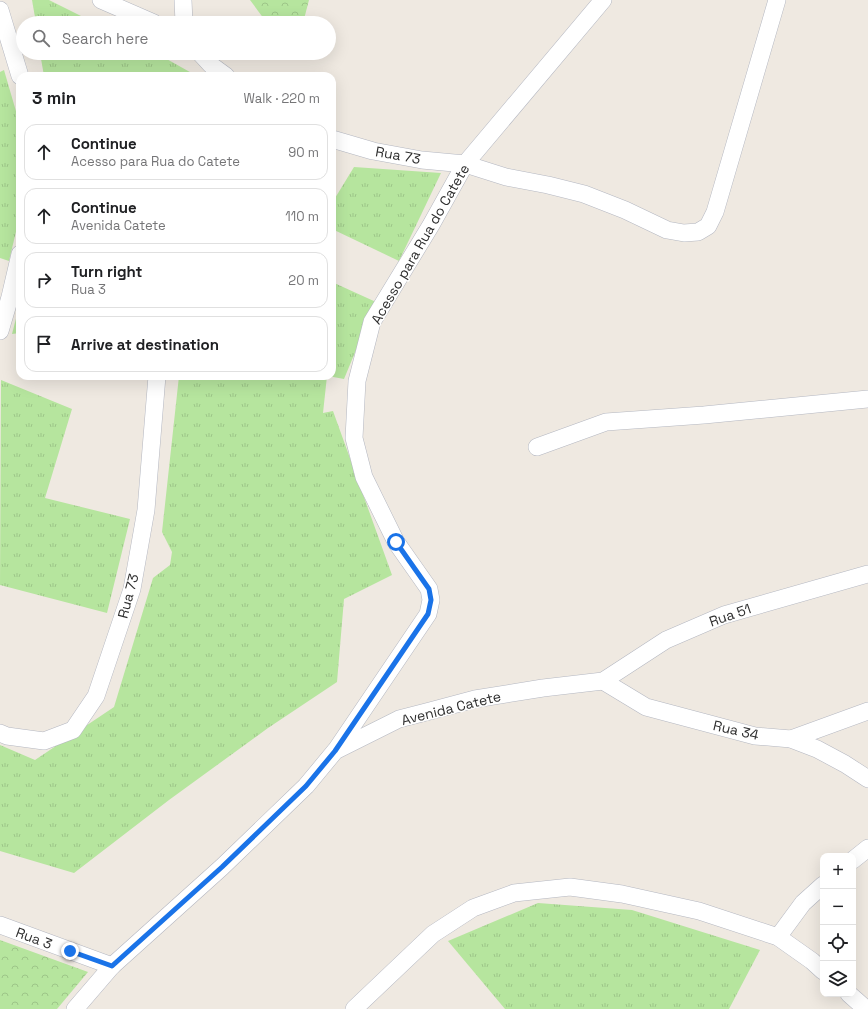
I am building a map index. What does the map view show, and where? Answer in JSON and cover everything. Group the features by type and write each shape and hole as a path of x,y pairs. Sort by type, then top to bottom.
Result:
{"street":[{"path":"101,0 138,16"},
{"path":"183,0 184,16"},
{"name":"Acesso para Rua do Catete","path":"335,751 428,614 431,600 429,589 396,542 364,477 354,438 357,381 372,322 431,225 465,164 603,0"},
{"name":"Rua 73","path":"336,140 374,151 422,160 465,164 506,177 584,194 625,210 667,230 684,233 698,232 708,226 715,212 777,0"},
{"path":"0,10 19,72"},
{"path":"206,60 221,72"},
{"path":"0,331 16,271"},
{"name":"Rua 73","path":"0,733 7,736 44,741 72,730 96,696 132,589 146,510 157,380"},
{"path":"538,446 606,422 642,418 704,415 868,399"},
{"name":"Rua 51","path":"603,681 666,640 724,615 868,574"},
{"name":"Avenida Catete","path":"75,1009 112,966 222,867 306,786 335,751 400,720 475,699 543,688 603,681"},
{"name":"Rua 34","path":"603,681 646,707 755,736 791,739 817,749 846,764 868,779"},
{"path":"791,739 868,712"},
{"path":"856,858 868,848"},
{"path":"354,1009 433,934 473,908 514,893 570,887 622,894 699,911 778,937 820,968"},
{"path":"778,937 803,904 820,888"},
{"name":"Rua 3","path":"0,925 112,966"},
{"path":"852,997 866,1009"}],"green space":[{"path":"32,0 49,0 81,16 35,16"},
{"path":"250,0 309,0 305,16 262,16"},
{"path":"41,60 168,60 190,72 43,72"},
{"path":"4,70 16,111 16,232 9,261 0,258 0,72"},
{"path":"354,167 441,173 399,261 336,231 336,196"},
{"path":"336,284 376,302 344,379 336,378"},
{"path":"16,318 16,334 12,334"},
{"path":"1,380 72,409 45,498 130,519 107,613 0,585"},
{"path":"179,380 327,380 323,413 333,411 392,575 344,599 337,682 268,728 169,800 74,873 0,851 0,745 35,760 114,707 153,578 170,565 172,552 162,532"},
{"path":"538,903 632,910 760,950 729,1009 505,1009 448,941"},
{"path":"0,940 88,972 57,1009 0,1009"}],"route":[{"path":"70,951 112,966 222,867 306,786 335,751 395,660 428,614 431,600 429,589 396,542"}]}
